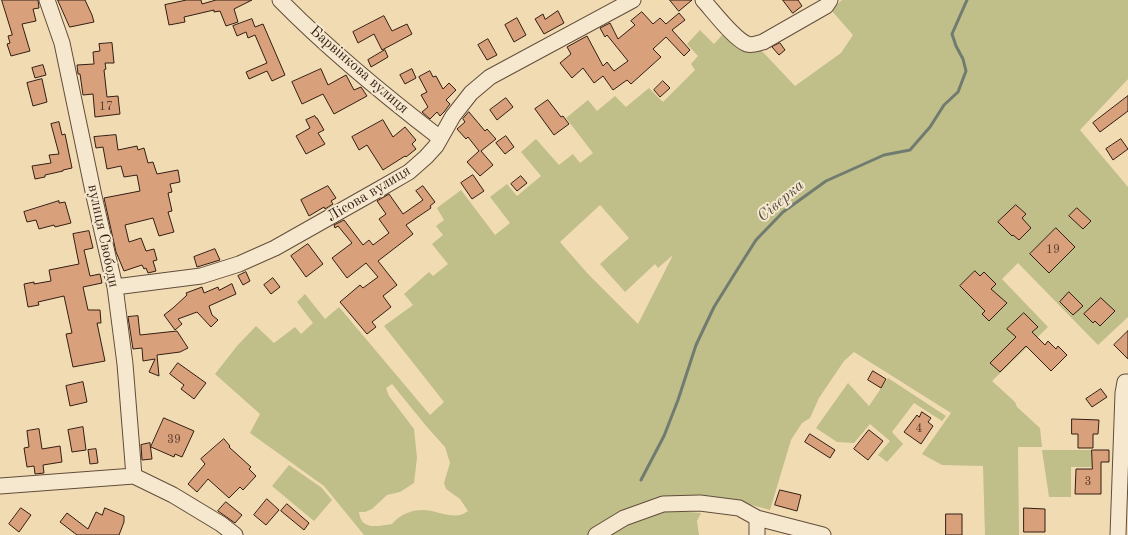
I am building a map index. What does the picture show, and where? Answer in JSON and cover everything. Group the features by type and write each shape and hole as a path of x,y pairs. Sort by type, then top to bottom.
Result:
{"street":[{"name":"вулиця Свободи","path":"47,0 62,42 94,196 116,287 125,364 134,476"},
{"name":"Барвінкова вулиця","path":"280,0 369,81 440,138"},
{"name":"Лісова вулиця","path":"116,287 201,276 239,264 266,252 383,188 409,172 426,157 436,146 453,116 471,93 490,78 633,0"},
{"path":"703,0 737,37 747,44 763,42 826,6 830,0"},
{"path":"1118,535 1123,394 1125,382 1128,382"},
{"path":"0,486 134,476 173,495 221,524 235,535"},
{"path":"596,535 624,518 663,504 700,503 739,508 757,518 823,535"},
{"path":"757,518 757,535"}],"shaded area":[{"path":"842,0 1128,0 1128,79 1080,130 1128,187 1128,317 1098,345 1018,263 1002,279 1048,327 992,381 1040,428 1042,447 1018,447 1019,535 985,535 983,466 942,465 922,454 951,413 854,352 844,361 819,398 810,418 802,423 791,440 770,510 737,501 623,514 587,535 364,535 324,486 250,433 260,414 215,374 256,326 274,343 295,327 301,334 313,323 297,302 305,294 325,319 339,307 430,415 444,402 384,326 413,305 404,294 429,272 433,276 448,264 432,244 443,235 436,226 444,220 437,208 461,190 495,235 510,223 490,197 507,184 517,196 541,176 521,152 536,139 559,165 573,154 580,163 593,153 566,118 588,100 597,111 615,96 626,107 649,88 663,102 695,70 691,64 698,56 687,44 700,30 714,44 724,33 760,49 795,86 841,53 853,35 831,10","holes":["600,205 629,238 600,264 625,292 655,264 658,268 673,255 638,324 588,274 560,242","392,384 445,447 450,463 444,483 446,489 460,499 468,511 465,513 453,516 426,510 415,511 400,516 392,524 376,526 367,525 360,518 359,512 372,509 387,495 400,492 414,483 417,458 414,429 389,396 386,388"]},
{"path":"888,378 946,416 942,421 914,403 892,432 903,444 887,462 878,455 890,441 870,424 854,443 837,442 816,428 848,383 869,406"},
{"path":"1042,450 1092,450 1097,467 1071,467 1071,497 1049,497"},
{"path":"289,465 322,488 332,500 314,521 272,486"},
{"path":"663,510 701,513 697,521 699,535 609,535 627,524"}],"building":[{"path":"2,0 38,0 39,8 33,9 36,21 22,24 30,51 11,56 7,44 10,43 8,36 12,35"},
{"path":"58,0 85,0 94,22 70,27"},
{"path":"187,0 201,0 202,4 216,0 252,0 234,9 238,22 226,26 220,11 214,12 214,10 184,17 185,22 169,25 165,5"},
{"path":"670,0 692,0 679,11"},
{"path":"783,0 798,0 802,6 793,13"},
{"path":"558,11 564,23 544,34 535,19 543,14 545,19"},
{"path":"642,12 653,24 660,18 666,24 679,13 685,20 672,30 690,50 684,56 666,37 653,49 661,57 631,84 627,80 613,90 603,76 594,83 583,68 572,78 560,63 571,54 567,47 587,36 603,66 607,62 614,71 628,61 607,35 605,37 600,28 610,23 618,39 635,25 631,21"},
{"path":"384,16 392,31 407,24 412,34 382,50 374,34 358,43 353,32"},
{"path":"517,18 526,35 514,42 505,25"},
{"path":"252,19 255,27 263,24 285,75 272,81 267,71 249,79 246,72 267,63 255,35 248,38 246,32 237,36 233,26"},
{"path":"488,39 497,55 487,60 478,45"},
{"path":"112,43 114,63 105,63 106,69 104,70 107,97 118,96 120,114 95,117 93,94 83,95 77,65 94,64 93,52 100,51 99,44"},
{"path":"780,43 785,50 779,55 772,47"},
{"path":"385,50 388,57 371,67 368,60"},
{"path":"43,65 46,75 35,78 32,68"},
{"path":"321,69 328,85 346,75 354,90 361,87 367,96 334,114 323,94 302,104 292,82"},
{"path":"412,69 416,78 405,84 400,75"},
{"path":"430,71 433,77 436,76 443,89 449,83 456,90 446,100 450,104 444,112 440,116 437,112 430,119 422,112 428,107 421,95 427,92 419,77"},
{"path":"42,79 47,102 33,106 27,83"},
{"path":"663,81 670,88 660,97 654,90"},
{"path":"1128,96 1128,111 1100,132 1093,123"},
{"path":"506,98 513,107 497,120 490,110"},
{"path":"548,100 569,124 554,135 535,109"},
{"path":"469,112 485,131 487,129 496,139 481,151 493,165 480,176 467,162 479,151 468,137 466,139 457,129 465,122 463,119"},
{"path":"315,116 324,130 318,133 325,144 306,154 296,136 310,128 306,120"},
{"path":"383,120 393,137 405,127 416,140 412,144 416,149 383,170 367,145 359,150 352,137"},
{"path":"59,122 62,135 65,134 72,168 35,179 32,166 51,163 49,155 59,154 51,124"},
{"path":"116,135 118,150 137,146 138,150 144,148 148,163 153,162 157,174 178,170 180,182 170,184 172,192 168,193 172,211 168,212 174,232 159,236 153,218 125,225 129,242 141,238 146,251 154,249 157,260 153,261 156,271 148,273 142,265 124,271 116,252 104,198 140,191 137,175 124,177 121,166 107,169 103,147 96,148 94,137"},
{"path":"506,136 514,147 505,154 496,143"},
{"path":"1121,139 1128,149 1113,160 1106,149"},
{"path":"473,175 484,191 472,199 461,183"},
{"path":"521,176 527,183 517,191 511,184"},
{"path":"328,186 336,198 331,201 333,204 309,216 301,200"},
{"path":"423,186 435,202 430,206 431,208 406,225 413,234 378,261 397,285 383,296 391,307 372,322 376,327 367,334 340,302 360,285 363,288 378,277 366,263 347,278 332,258 352,243 338,226 335,228 334,225 344,220 363,245 369,240 373,245 389,233 379,219 386,214 377,201 389,194 403,214 423,200 416,191"},
{"path":"59,201 59,203 65,202 71,223 39,229 36,220 27,222 24,212"},
{"path":"1016,205 1026,214 1022,218 1031,228 1019,240 1012,236 998,222"},
{"path":"1077,208 1091,221 1083,229 1069,216"},
{"path":"1056,228 1075,247 1049,273 1030,254"},
{"path":"89,231 93,248 84,250 90,276 100,274 102,283 83,287 88,310 100,310 101,323 97,323 105,361 73,367 66,334 72,333 64,296 38,302 39,305 28,307 24,284 51,281 49,270 79,264 73,234"},
{"path":"308,244 323,264 306,277 291,256"},
{"path":"215,249 220,260 197,267 194,257"},
{"path":"975,271 980,276 984,272 996,284 991,289 1007,303 989,321 982,314 985,311 960,286"},
{"path":"246,272 250,281 243,285 238,276"},
{"path":"273,278 280,287 271,294 264,285"},
{"path":"232,284 236,294 209,306 212,315 218,320 211,327 197,312 178,319 182,324 175,330 164,315 187,295 186,293 202,287 204,293 218,287 219,290"},
{"path":"1069,292 1083,306 1073,315 1060,302"},
{"path":"1101,298 1115,311 1100,326 1095,321 1093,323 1084,314"},
{"path":"1024,313 1038,327 1032,332 1045,345 1048,341 1056,349 1058,346 1067,355 1051,371 1026,346 1000,372 990,363 1016,337 1007,329"},
{"path":"138,316 140,335 177,331 188,348 180,352 157,355 159,376 149,372 155,359 143,361 142,348 133,349 128,317"},
{"path":"1128,331 1128,359 1114,345"},
{"path":"178,363 206,383 194,399 181,389 184,385 170,374"},
{"path":"873,371 886,379 881,388 868,380"},
{"path":"83,382 87,402 70,406 66,386"},
{"path":"1101,389 1107,397 1092,407 1086,399"},
{"path":"922,412 931,418 928,422 933,426 921,444 904,432 917,415 919,417"},
{"path":"164,418 194,431 182,457 175,454 174,457 151,447"},
{"path":"1072,419 1099,420 1098,434 1093,434 1093,448 1078,448 1078,434 1072,434"},
{"path":"83,427 86,450 72,452 68,430"},
{"path":"39,429 42,449 60,446 62,462 43,465 44,473 35,474 34,466 27,467 24,448 29,447 27,431"},
{"path":"869,430 883,441 868,460 854,449"},
{"path":"810,434 835,450 830,458 805,442"},
{"path":"224,439 229,447 251,467 249,469 256,476 243,490 240,487 229,498 208,479 197,492 188,484 205,464 201,459"},
{"path":"150,443 152,459 142,460 141,445"},
{"path":"96,449 98,463 90,464 88,450"},
{"path":"1092,450 1109,450 1109,462 1101,462 1101,494 1075,494 1076,469 1092,469"},
{"path":"780,490 801,495 797,511 775,505"},
{"path":"267,499 279,510 266,525 254,515"},
{"path":"226,502 242,515 235,523 218,511"},
{"path":"287,504 309,523 304,530 281,511"},
{"path":"21,508 31,515 19,532 9,524"},
{"path":"105,508 124,516 124,522 119,535 77,535 60,522 67,513 88,529 96,512 102,515"},
{"path":"1024,508 1045,509 1045,532 1024,532"},
{"path":"946,514 962,514 962,535 946,535"}],"waterway":[{"name":"Сіверка","path":"641,480 664,436 696,345 714,307 756,240 783,212 826,181 884,155 910,150 930,127 944,105 958,92 966,71 952,34 967,0"}]}
